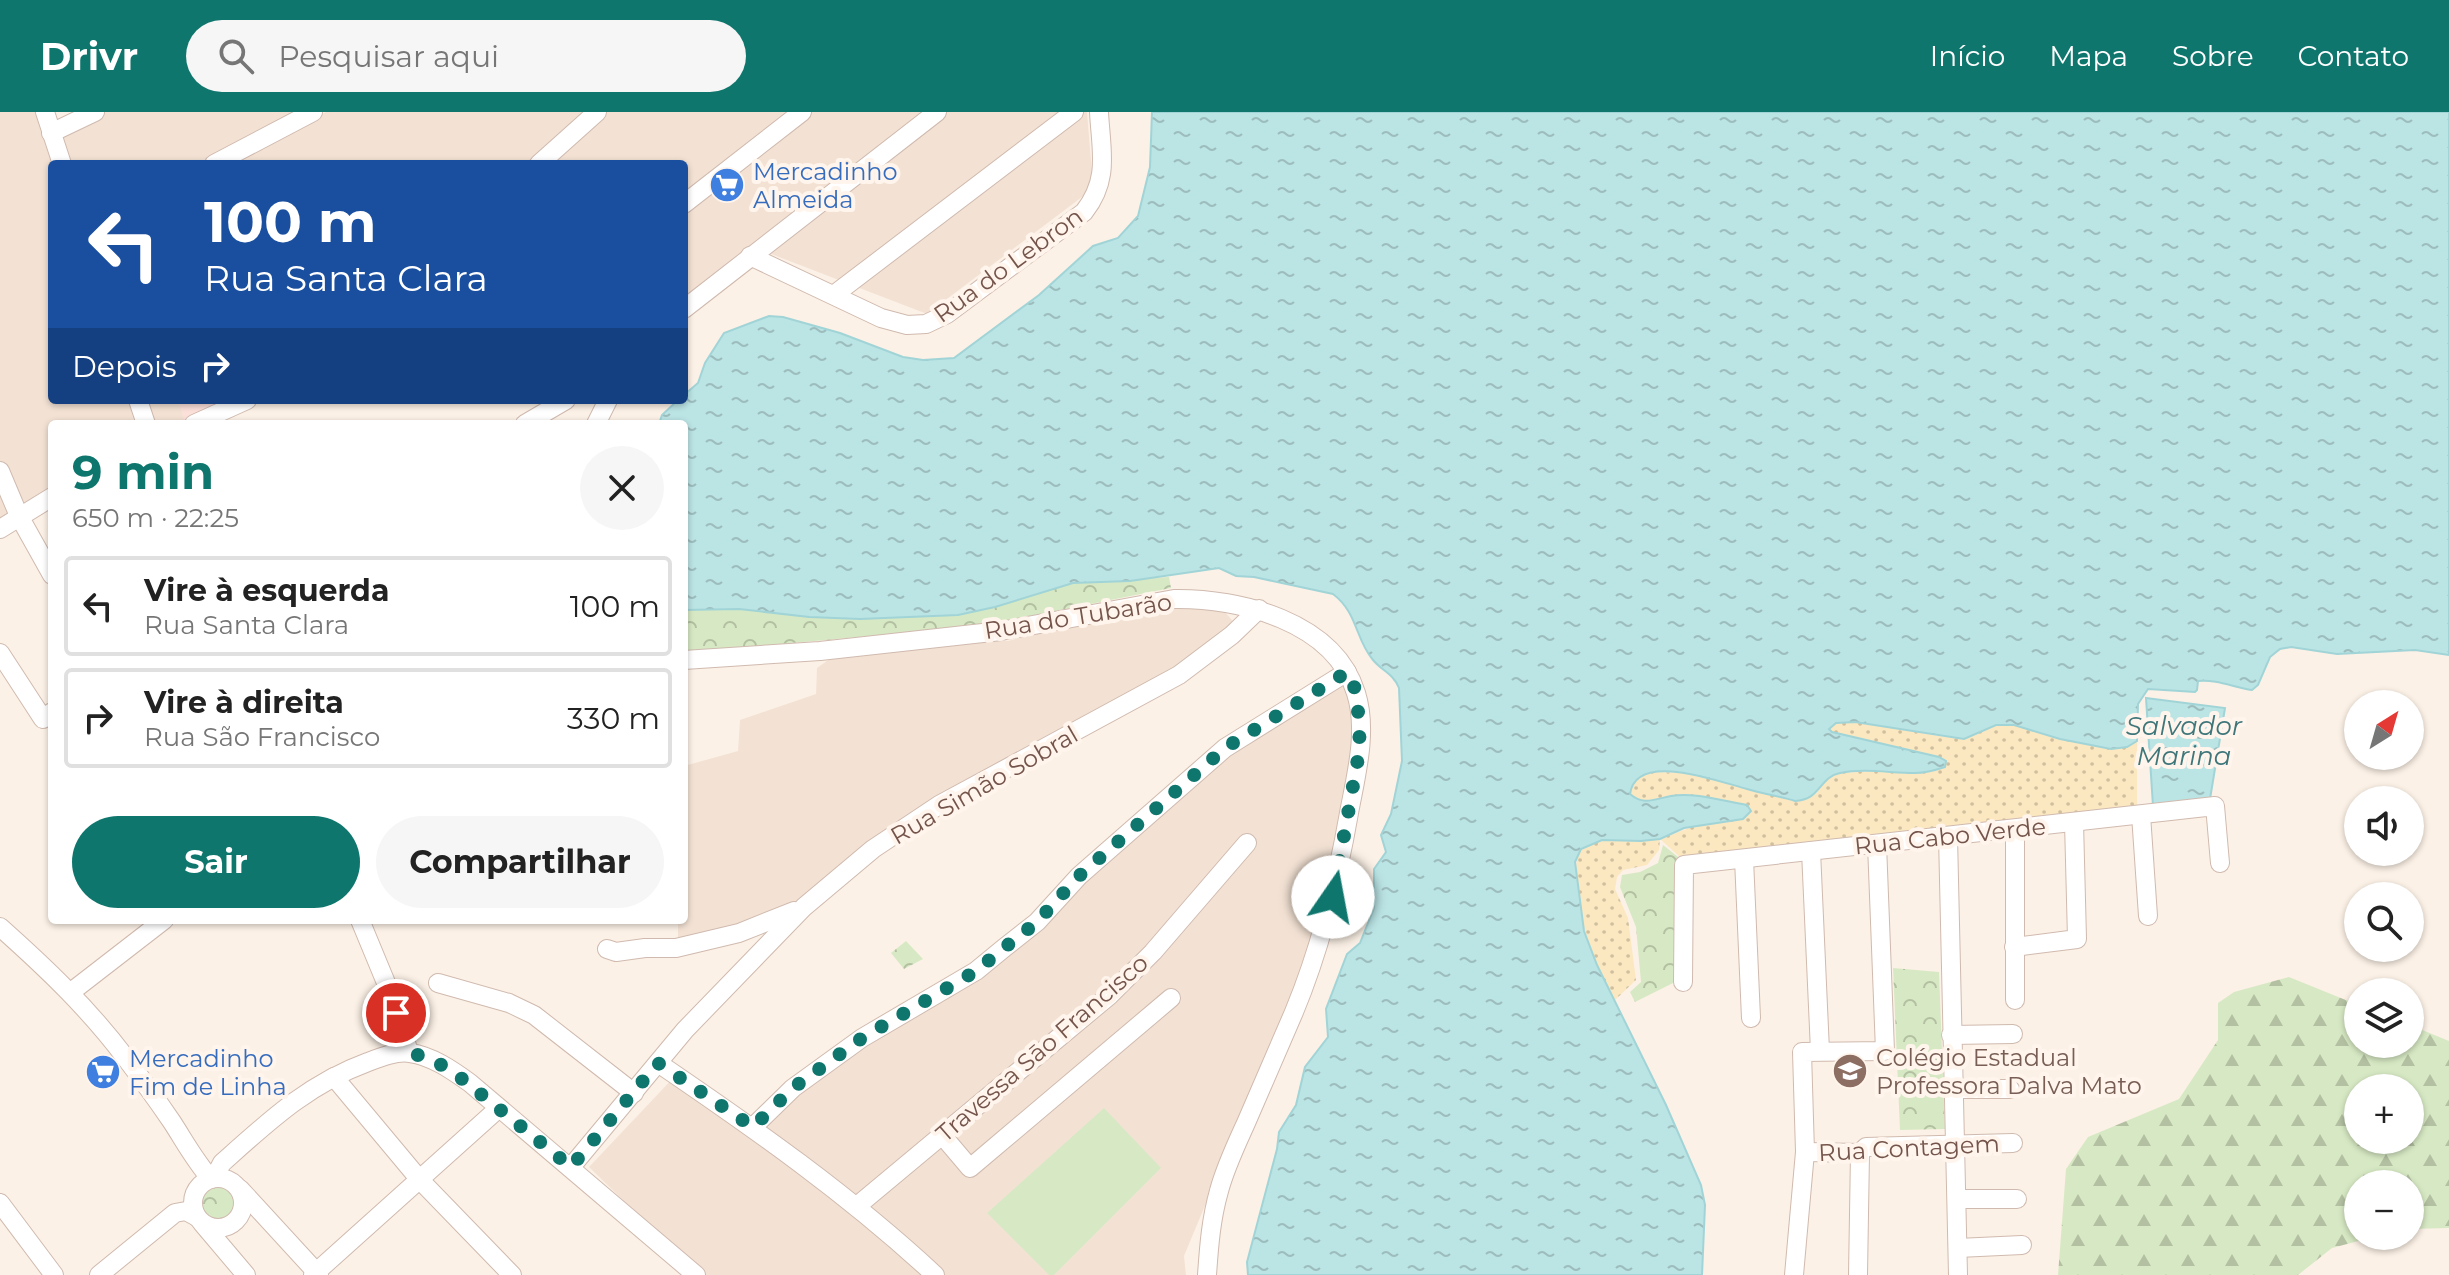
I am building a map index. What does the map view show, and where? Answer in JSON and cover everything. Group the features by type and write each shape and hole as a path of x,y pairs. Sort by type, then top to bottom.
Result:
{"street":[{"path":"45,112 61,160"},
{"path":"51,133 95,112"},
{"path":"222,160 313,112"},
{"path":"543,160 597,112"},
{"path":"688,201 802,112"},
{"path":"688,306 937,112"},
{"path":"835,294 1074,112"},
{"name":"Rua do Lebron","path":"750,256 881,318 907,325 926,324 947,314 1084,212 1096,198 1102,170 1099,112"},
{"path":"203,420 238,404"},
{"path":"532,420 559,404"},
{"path":"0,471 19,516 48,568"},
{"path":"0,529 48,499"},
{"name":"Rua do Tubarão","path":"688,660 820,651 1001,631 1174,599 1223,601 1259,609 1295,625 1318,641 1347,672 1357,693 1360,747 1333,897 1295,1008 1219,1190 1210,1232 1207,1275"},
{"name":"Rua Simão Sobral","path":"571,1167 685,1030 804,907 873,849 939,805 1179,675 1232,635 1259,609"},
{"path":"0,653 47,715"},
{"path":"753,1127 793,1088 862,1038 976,971 1037,922 1079,876 1225,748 1347,672"},
{"name":"Rua Cabo Verde","path":"1683,982 1684,865 2215,806 2220,863"},
{"path":"2141,815 2148,916"},
{"path":"2014,947 2077,939 2074,822"},
{"path":"2015,829 2015,1000"},
{"path":"1948,836 1958,1275"},
{"name":"Travessa Sāo Francisco","path":"857,1206 1110,995 1153,952 1247,843"},
{"path":"1794,1275 1805,1152 1802,1052 1885,1051 1877,844"},
{"path":"1811,851 1820,1051"},
{"path":"1744,859 1751,1018"},
{"path":"607,949 616,952 688,946 739,933 804,907"},
{"path":"71,992 159,924"},
{"path":"362,924 389,990 409,1052"},
{"path":"0,927 71,992 132,1067 173,1124 208,1181"},
{"path":"438,983 509,1003 534,1015 634,1093"},
{"path":"942,1135 970,1168 1171,998"},
{"path":"1951,1035 2013,1034"},
{"path":"246,1275 194,1216 193,1201 222,1163 302,1094 383,1056 409,1052 451,1070 571,1167 696,1275"},
{"path":"658,1063 753,1127 857,1206 935,1275"},
{"path":"334,1077 420,1180 512,1275"},
{"path":"1953,1089 2010,1089"},
{"path":"208,1181 226,1179 240,1189 316,1274 499,1108"},
{"name":"Rua Contagem","path":"1805,1152 1860,1153 1866,1147 2013,1143"},
{"path":"1858,1275 1860,1153"},
{"path":"99,1275 175,1213 194,1216 217,1229 235,1224 244,1208 240,1189"},
{"path":"1957,1199 2017,1199"},
{"path":"0,1203 54,1275"},
{"path":"1958,1248 2022,1245"}],"shaded area":[{"path":"0,112 37,112 51,160 48,160 48,404 129,404 134,420 48,420 48,501 0,532"},
{"path":"101,112 302,112 210,160 57,160 49,136"},
{"path":"326,112 593,112 539,160 234,160"},
{"path":"607,112 1087,112 1093,184 1086,194 927,314 753,247 688,298 688,160 558,160"},
{"path":"135,404 232,404 198,420 140,420"},
{"path":"179,404 214,404 215,408 192,420 184,420"},
{"path":"1217,603 1238,627 1199,661 921,817 793,913 678,942 678,924 688,924 688,765 738,751 740,720 816,694 817,668 861,642 1008,641 1092,618"},
{"path":"1346,678 1357,746 1327,913 1184,1256 1186,1275 700,1275 589,1167 676,1075 759,1129 816,1079 985,971 1194,779"}],"green space":[{"path":"1169,577 1171,588 957,628 688,653 688,610 739,609 860,619 958,615 1073,583"},
{"path":"1663,845 1682,860 1677,981 1635,1002 1630,992 1641,982 1636,927 1620,887 1622,875 1640,872 1658,863"},
{"path":"906,941 923,959 904,969 891,953"},
{"path":"1893,968 1939,972 1945,1129 1900,1130"},
{"path":"2289,977 2344,999 2344,1058 2424,1058 2424,1031 2449,1041 2449,1228 2424,1229 2424,1170 2344,1170 2344,1245 2332,1248 2298,1275 2058,1275 2066,1169 2088,1137 2179,1099 2218,1040 2218,1003 2234,992"},
{"path":"1104,1108 1161,1168 1054,1275 1049,1275 987,1213"},
{"path":"219,1185 232,1190 237,1203 232,1216 219,1221 206,1216 201,1203 206,1190"}],"sand":[{"path":"1855,722 1946,737 1996,725 2014,725 2060,739 2111,749 2127,747 2137,741 2137,805 1680,857 1660,839 1659,850 1647,865 1623,870 1617,877 1615,889 1628,918 1636,980 1614,1001 1591,947 1578,904 1576,865 1581,849 1599,842 1657,839 1706,823 1671,796 1640,800 1630,794 1631,783 1639,775 1654,772 1689,773 1795,801 1817,793 1825,781 1838,773 1918,773 1945,768 1829,729 1835,723"}],"water":[{"path":"1152,112 2449,112 2449,655 2415,650 2337,654 2291,647 2280,649 2270,657 2258,685 2252,690 2205,681 2198,681 2195,692 2148,689 2138,704 2137,741 2127,747 2111,749 2060,739 2014,725 1996,725 1964,739 1855,722 1836,723 1829,729 1832,732 1939,757 1946,761 1945,767 1919,773 1840,773 1833,775 1804,800 1795,801 1681,772 1647,774 1636,781 1630,794 1640,800 1699,796 1747,805 1751,811 1743,819 1684,828 1660,839 1602,840 1581,849 1575,862 1584,931 1597,965 1666,1105 1701,1185 1705,1205 1702,1275 1248,1275 1247,1262 1279,1132 1296,1105 1305,1067 1328,1037 1326,1009 1347,954 1360,943 1374,908 1374,869 1386,852 1381,835 1391,814 1402,761 1399,688 1367,652 1347,609 1333,594 1236,576 1219,568 1130,581 1073,583 958,615 860,619 739,609 688,610 688,420 660,420 674,404 688,404 688,392 698,383 705,363 724,333 769,316 840,333 903,357 923,360 954,358 1039,295 1093,246 1118,238 1138,216 1150,167"},
{"name":"Salvador Marina","path":"2146,698 2225,708 2210,799 2153,806"}],"place":[{"name":"Mercadinho Almeida","path":"727,185"},
{"name":"Colégio Estadual Professora Dalva Mato","path":"1850,1071"},
{"name":"Mercadinho Fim de Linha","path":"103,1072"}],"route":[{"path":"396,1013 409,1052 430,1059 470,1083 571,1167 658,1063 753,1127 793,1088 862,1038 976,971 1037,922 1079,876 1225,748 1347,672 1357,693 1360,747 1333,897"}]}
